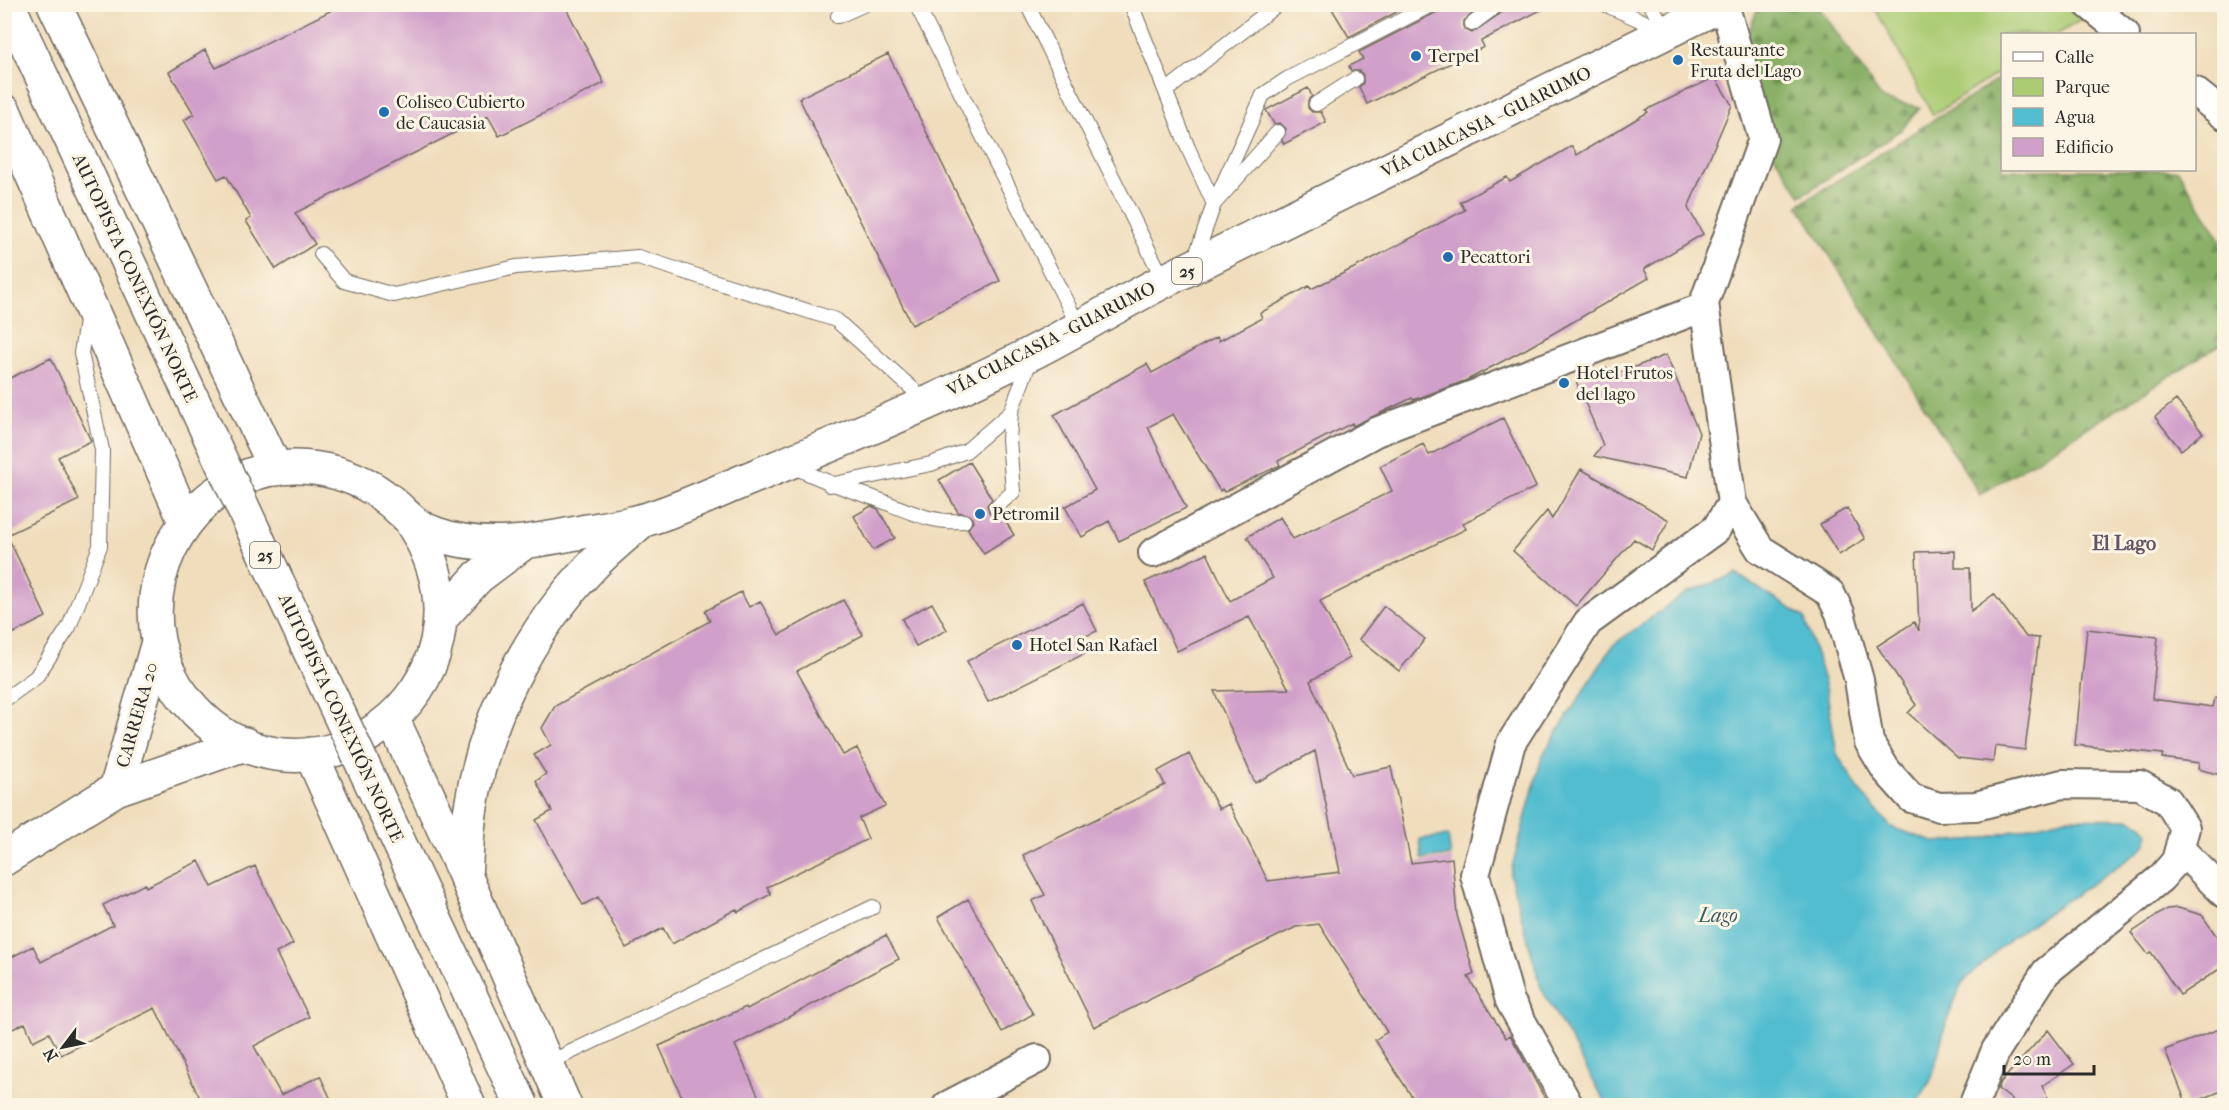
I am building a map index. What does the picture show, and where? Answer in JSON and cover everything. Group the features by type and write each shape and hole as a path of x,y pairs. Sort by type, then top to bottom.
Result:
{"main road":[{"name":"AUTOPISTA CONEXIÓN NORTE","path":"8,4 522,1106"},
{"path":"54,4 276,469"},
{"name":"VÍA CUACASIA - GUARUMO","path":"413,525 466,542 522,544 643,520 787,463 927,402 1032,352 1178,275 1724,4"},
{"path":"4,111 185,521"},
{"name":"25","path":"306,467 338,472 366,484 392,503 413,525 428,551 438,578 442,617 439,640 427,673 409,703 393,720 368,737 340,748 311,754 266,751 224,734 189,704 175,685 158,642 155,616 158,582 171,542 185,521 211,496 241,478 276,469 306,467"},
{"path":"465,875 471,807 487,740 513,677 548,618 592,566 643,520"},
{"name":"VÍA CUACASIA - GUARUMO","path":"442,617 478,577 522,544"},
{"name":"CARRERA 20","path":"116,789 158,642"},
{"path":"393,720 465,875 565,1106"},
{"name":"CARRERA 20","path":"4,859 116,789 245,744"},
{"path":"311,754 469,1106"}],"street":[{"path":"1724,4 1763,139 1704,307 1732,503 1760,549 1830,593 1840,613 1856,669 1869,742 1886,770 1911,798 1939,807 1976,806 2062,784 2140,785 2168,801 2185,828 2176,861 2161,878 2046,972 1996,1050 1973,1106"},
{"path":"2088,4 2124,33"},
{"path":"2196,93 2224,115"},
{"path":"1153,553 1376,432 1704,307"},
{"path":"1569,1106 1510,1001 1475,875 1511,743 1588,622 1716,529 1732,503"},
{"path":"2180,849 2224,893"},
{"path":"947,1106 1037,1059"}],"lane":[{"path":"838,16 865,4"},
{"path":"916,4 1079,327"},
{"path":"1027,4 1178,275"},
{"path":"1131,4 1167,90 1188,148 1214,204"},
{"path":"1167,90 1278,4"},
{"path":"1178,275 1214,204 1263,96 1287,79 1433,4"},
{"path":"1473,24 1499,4"},
{"path":"1604,4 1667,33"},
{"path":"1650,4 1667,33"},
{"path":"1317,104 1355,80"},
{"path":"1214,204 1278,132"},
{"path":"321,254 344,280 394,295 516,267 638,257 836,320 927,402"},
{"path":"4,700 36,677 69,627 100,546 102,450 81,353 89,304"},
{"path":"996,507 1013,492 1009,439 1011,412 1032,352"},
{"path":"830,485 931,464 966,451 1011,412"},
{"path":"787,463 830,485 925,519 946,522 963,520"},
{"path":"546,1064 873,907"}],"green space":[{"path":"1770,5 1818,5 1882,99 1920,107 1901,130 1801,196 1731,89 1732,78 1756,12"},
{"path":"1873,5 2066,5 2084,18 2060,33 2001,33 2001,71 1933,115"},
{"path":"2001,78 2001,171 2179,171 2224,245 2224,342 1980,495 1798,205"}],"water":[{"name":"Lago","path":"1736,574 1804,617 1826,687 1837,754 1859,790 1891,827 1934,842 1981,839 2066,818 2131,819 2144,826 2149,833 2146,844 2139,852 2012,937 1962,983 1946,1023 1932,1078 1916,1105 1607,1105 1541,988 1510,875 1542,756 1613,645 1686,593"},
{"path":"1448,836 1451,856 1422,859 1420,839"}],"building":[{"path":"344,4 564,4 604,83 499,136 488,116 295,213 315,244 276,269 246,221 251,218 226,175 218,179 184,120 194,114 169,72 205,50 216,68"},
{"path":"1329,4 1412,4 1349,37"},
{"name":"Terpel","path":"1442,4 1483,4 1464,21 1464,29 1472,33 1504,11 1508,4 1552,4 1481,41 1484,47 1367,104 1359,87 1363,83 1363,75 1359,71 1351,71 1349,66 1363,59 1359,52 1437,12"},
{"path":"888,54 1000,281 912,325 799,98"},
{"path":"1715,77 1732,105 1688,208 1703,234 1644,269 1649,278 1526,349 1467,380 1413,400 1412,398 1353,426 1352,423 1278,461 1280,465 1224,492 1222,489 1220,491 1173,414 1148,427 1186,508 1119,541 1109,521 1082,537 1065,507 1095,490 1054,415 1147,364 1152,373 1217,337 1219,341 1262,318 1260,313 1309,286 1311,289 1465,210 1460,202 1507,177 1510,182 1572,146 1577,155 1648,112 1646,110"},
{"path":"1308,88 1312,96 1308,100 1308,108 1312,112 1321,112 1326,122 1284,144 1282,140 1286,129 1280,123 1274,124 1266,110"},
{"path":"1666,355 1699,433 1688,477 1594,456 1603,445 1576,381 1607,368 1611,376"},
{"path":"51,358 91,441 58,457 79,500 7,535 46,617 4,638 4,381"},
{"path":"2176,400 2203,433 2181,450 2155,417"},
{"path":"1503,418 1536,487 1463,523 1466,529 1320,601 1350,658 1310,681 1352,775 1391,767 1411,863 1452,858 1457,915 1474,974 1468,977 1506,1038 1510,1035 1549,1106 1418,1106 1375,1040 1387,1032 1319,924 1296,927 1094,1027 1032,901 1045,895 1023,855 1165,785 1158,771 1189,754 1219,809 1229,804 1268,881 1340,872 1315,751 1255,783 1214,691 1289,689 1249,617 1177,651 1145,582 1207,553 1230,601 1273,578 1247,537 1280,517 1293,539 1392,491 1380,466 1423,444 1429,455"},
{"name":"Petromil","path":"969,462 992,499 987,505 989,512 994,516 1001,514 1014,535 984,554 968,529 973,521 971,516 958,512 939,480"},
{"path":"1581,469 1669,520 1652,550 1634,539 1576,606 1513,551 1547,511 1552,519"},
{"path":"871,506 878,509 895,538 873,550 854,516"},
{"path":"1847,508 1865,539 1839,555 1820,524"},
{"path":"1955,551 1955,568 1970,568 1971,611 1994,594 2026,637 2039,638 2025,750 1995,746 1993,762 1958,758 1908,713 1916,705 1877,646 1914,622 1919,631 1916,552"},
{"path":"741,592 749,607 760,601 779,635 843,600 863,635 797,671 843,755 857,748 885,806 859,818 868,839 767,887 771,894 738,912 736,909 672,944 663,928 626,948 598,897 583,905 536,820 552,811 536,781 546,774 534,755 551,745 542,728 555,706 710,621 705,611"},
{"path":"932,603 947,630 916,646 902,619"},
{"path":"1083,603 1097,631 1077,640 1084,654 988,702 967,661"},
{"path":"1384,606 1425,639 1399,671 1359,639"},
{"path":"2087,629 2158,637 2152,699 2213,707 2215,698 2224,699 2224,776 2198,769 2199,763 2162,758 2163,754 2075,745"},
{"path":"199,861 212,887 255,866 293,944 276,953 309,1017 254,1046 281,1095 320,1076 334,1106 204,1106 155,1008 61,1055 49,1033 33,1041 25,1023 4,1033 4,961 33,946 41,962 113,925 103,905"},
{"path":"968,899 1033,1014 1002,1032 938,917"},
{"path":"2178,908 2202,915 2224,947 2224,966 2180,995 2151,952 2148,954 2131,933 2167,909"},
{"path":"886,935 899,959 735,1045 763,1106 686,1106 659,1046 746,1007 747,1009"},
{"path":"2224,1027 2224,1090 2187,1105 2165,1050"},
{"path":"2048,1030 2074,1064 2042,1086 2052,1106 2020,1106 1998,1089 2001,1082"}],"place":[{"name":"Terpel","path":"1416,56"},
{"name":"Restaurante Fruta del Lago","path":"1678,60"},
{"name":"Coliseo Cubierto de Caucasia","path":"384,112"},
{"name":"Pecattori","path":"1448,257"},
{"name":"Hotel Frutos del lago","path":"1564,383"},
{"name":"Petromil","path":"980,514"},
{"name":"Hotel San Rafael","path":"1017,645"}],"district":[{"name":"El Lago","path":"2124,543"}]}
